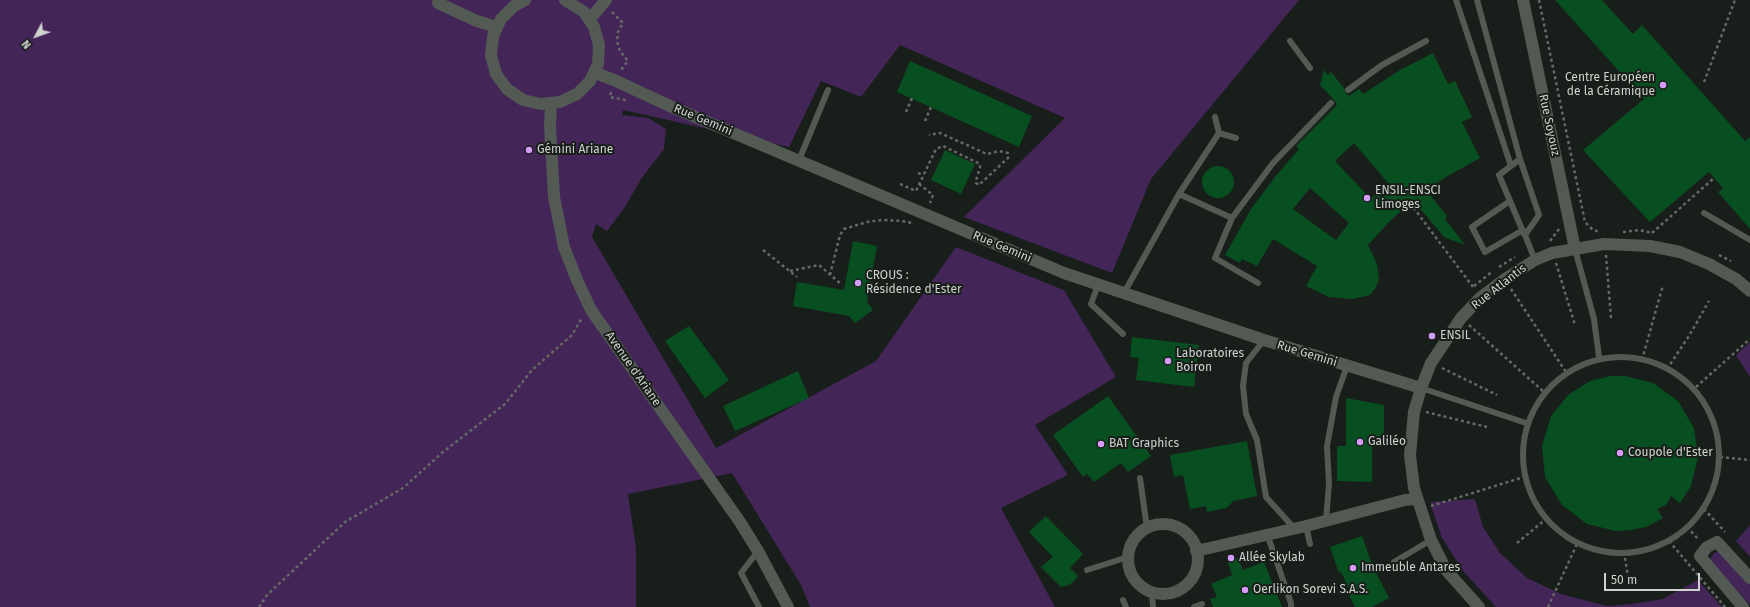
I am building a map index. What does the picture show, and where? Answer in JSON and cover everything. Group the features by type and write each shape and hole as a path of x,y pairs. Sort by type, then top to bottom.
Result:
{"street":[{"path":"525,0 507,12 496,27 491,46 493,65 501,82 511,92 523,100 532,103 551,104 569,99 584,88 595,73 599,59 599,45 590,19 576,6 565,0"},
{"name":"Rue Soyouz","path":"1523,0 1575,249"},
{"path":"590,19 604,2"},
{"path":"438,3 477,22 496,27"},
{"name":"Rue Gemini","path":"595,73 1064,273 1264,340 1421,388"},
{"name":"Avenue d'Ariane","path":"551,104 550,126 555,204 564,247 591,310 740,522 758,551 788,607"},
{"name":"Rue Atlantis","path":"1479,607 1446,570 1430,540 1414,488 1410,455 1414,412 1421,388 1431,363 1461,318 1481,298 1505,279 1534,260 1552,253 1575,249 1604,238 1680,252 1709,264 1736,279 1750,291"},
{"path":"1196,551 1326,521 1405,500 1417,499"},
{"path":"1167,524 1177,527 1186,533 1192,541 1196,551 1196,566 1190,581 1182,588 1173,592 1162,594 1152,592 1142,586 1134,578 1129,568 1128,557 1130,545 1137,535 1147,528 1167,524"},
{"path":"1744,607 1700,556 1706,547 1717,542 1750,578"}],"lane":[{"path":"1456,0 1511,166"},
{"path":"1477,0 1520,159 1540,215 1524,233 1485,252 1472,226 1510,201"},
{"path":"1290,41 1310,68"},
{"path":"1348,90 1382,65 1426,41"},
{"path":"799,160 828,90"},
{"path":"1258,283 1215,258 1232,218 1273,163 1325,107 1331,103"},
{"path":"1124,294 1178,194 1219,133 1215,116"},
{"path":"1219,133 1236,138"},
{"path":"1520,159 1499,175 1534,260"},
{"path":"1178,194 1232,218"},
{"path":"1704,213 1750,240"},
{"path":"1575,249 1594,319 1599,357"},
{"path":"1098,285 1091,304 1122,334"},
{"path":"1264,340 1246,363 1243,386 1246,414 1257,440 1266,497 1300,527 1310,544"},
{"path":"1599,357 1632,357 1667,369 1696,387 1714,418 1720,457 1717,481 1704,509 1687,527 1669,541 1651,550 1603,552 1577,544 1550,525 1535,505 1524,477 1521,453 1526,423 1544,392 1566,372 1599,357"},
{"path":"1326,521 1329,483 1327,446 1336,397 1347,366"},
{"path":"1421,388 1526,423"},
{"path":"1140,478 1147,528"},
{"path":"1267,534 1291,607"},
{"path":"1394,562 1430,540"},
{"path":"758,551 741,573 759,607"},
{"path":"1087,570 1128,557"},
{"path":"1152,592 1152,607"},
{"path":"1123,600 1126,607"},
{"path":"1194,607 1202,604"}],"path":[{"path":"1539,0 1585,222 1604,238 1611,318"},
{"path":"1704,82 1735,0"},
{"path":"604,2 623,23 618,32 617,41 620,51 628,61 614,80 610,97"},
{"path":"906,112 912,98"},
{"path":"925,121 932,107"},
{"path":"900,184 916,191 936,150 943,146 980,164 976,180 976,183 979,185 1008,158 1008,153 999,151 987,154 940,133 929,136"},
{"path":"918,173 923,175"},
{"path":"1652,233 1714,178"},
{"path":"919,184 934,195 930,202"},
{"path":"1410,203 1472,287"},
{"path":"830,275 840,235 844,229 868,222 882,220 902,221 914,224"},
{"path":"763,250 797,277"},
{"path":"1552,253 1575,325"},
{"path":"790,271 819,265 841,284"},
{"path":"1505,279 1566,372"},
{"path":"1642,360 1663,285"},
{"path":"1667,369 1689,336 1709,301"},
{"path":"259,607 267,595 345,522 403,488 443,452 505,404 532,370 572,335 582,318 591,310"},
{"path":"1461,318 1486,338 1544,392"},
{"path":"1696,387 1750,338"},
{"path":"1442,368 1497,396"},
{"path":"1426,412 1487,426"},
{"path":"1720,457 1750,460"},
{"path":"1431,506 1524,477"},
{"path":"1518,543 1546,519"},
{"path":"1687,527 1706,547"},
{"path":"1669,541 1725,607"},
{"path":"1548,607 1577,544"},
{"path":"1624,552 1629,584"}],"shaded area":[{"path":"0,0 1299,0 1151,179 1112,273 964,217 1065,118 900,45 861,97 821,81 789,147 623,110 622,116 648,118 666,129 664,149 641,179 625,207 607,231 596,224 592,237 716,448 876,361 956,247 1064,290 1116,377 1035,425 1068,475 1001,508 1055,607 810,607 801,585 732,473 628,494 636,548 636,607 0,607"},
{"path":"1750,342 1750,377 1736,355"},
{"path":"1475,499 1483,527 1500,553 1527,578 1561,594 1607,606 1631,604 1663,599 1698,580 1722,607 1496,607 1464,572 1442,538 1431,506 1431,502"},
{"path":"1750,525 1750,557 1736,541"},
{"path":"1720,551 1750,585 1750,605 1710,560 1714,553"}],"building":[{"name":"Centre Européen de la Céramique","path":"1555,0 1602,0 1633,34 1642,25 1745,141 1750,137 1750,229 1718,192 1723,188 1709,172 1650,222 1583,150 1644,99"},
{"path":"1433,53 1448,84 1455,81 1472,117 1462,122 1480,158 1426,190 1447,216 1445,219 1465,245 1444,237 1413,200 1389,222 1368,245 1377,264 1379,280 1375,289 1370,295 1353,299 1329,297 1306,286 1317,266 1273,239 1257,266 1242,259 1240,263 1225,255 1251,209 1275,177 1299,149 1296,146 1337,105 1320,85 1324,70 1328,75 1331,72 1349,96 1359,89 1363,94 1400,70","holes":["1354,143 1388,183 1371,199 1335,161","1310,188 1349,223 1336,240 1293,209"]},
{"path":"910,61 1032,116 1019,147 897,92"},
{"path":"945,150 975,164 961,194 931,180"},
{"path":"1218,166 1229,171 1234,182 1229,193 1218,198 1207,193 1202,182 1207,171"},
{"name":"CROUS : Résidence d'Ester","path":"853,241 877,246 867,302 873,310 855,323 849,316 793,306 797,282 844,290"},
{"path":"689,326 729,380 705,398 665,341"},
{"name":"Laboratoires Boiron","path":"1132,337 1199,345 1194,387 1136,380 1139,358 1130,357"},
{"path":"798,371 809,398 735,431 723,406"},
{"name":"Coupole d'Ester","path":"1611,376 1625,376 1653,383 1678,401 1694,428 1698,457 1691,486 1680,503 1671,496 1666,505 1657,509 1663,518 1646,527 1630,530 1616,531 1587,524 1562,505 1545,477 1542,446 1551,416 1568,395 1590,381"},
{"name":"BAT Graphics","path":"1108,396 1151,456 1128,472 1121,463 1094,482 1087,474 1083,477 1053,435"},
{"name":"Galiléo","path":"1346,398 1384,405 1384,438 1375,438 1376,447 1372,447 1372,482 1337,481 1337,446 1346,446"},
{"path":"1247,441 1257,496 1233,501 1227,508 1207,512 1206,506 1190,509 1183,475 1174,477 1170,455"},
{"path":"1046,516 1083,554 1070,568 1078,576 1069,585 1061,587 1041,567 1053,557 1029,532"},
{"name":"Immeuble Antares","path":"1362,536 1373,567 1389,598 1372,607 1355,607 1347,591 1349,589 1341,572 1339,573 1330,547"},
{"name":"Oerlikon Sorevi S.A.S.","path":"1238,558 1243,570 1264,562 1282,607 1213,607 1210,599 1217,597 1211,584 1232,575 1228,562"}],"place":[{"name":"Centre Européen de la Céramique","path":"1663,85"},
{"name":"Gémini Ariane","path":"529,150"},
{"name":"ENSIL-ENSCI Limoges","path":"1367,198"},
{"name":"CROUS : Résidence d'Ester","path":"858,283"},
{"name":"ENSIL","path":"1432,336"},
{"name":"Laboratoires Boiron","path":"1168,361"},
{"name":"Galiléo","path":"1360,442"},
{"name":"BAT Graphics","path":"1101,444"},
{"name":"Coupole d'Ester","path":"1620,453"},
{"name":"Allée Skylab","path":"1231,558"},
{"name":"Immeuble Antares","path":"1353,568"},
{"name":"Oerlikon Sorevi S.A.S.","path":"1245,590"}]}
